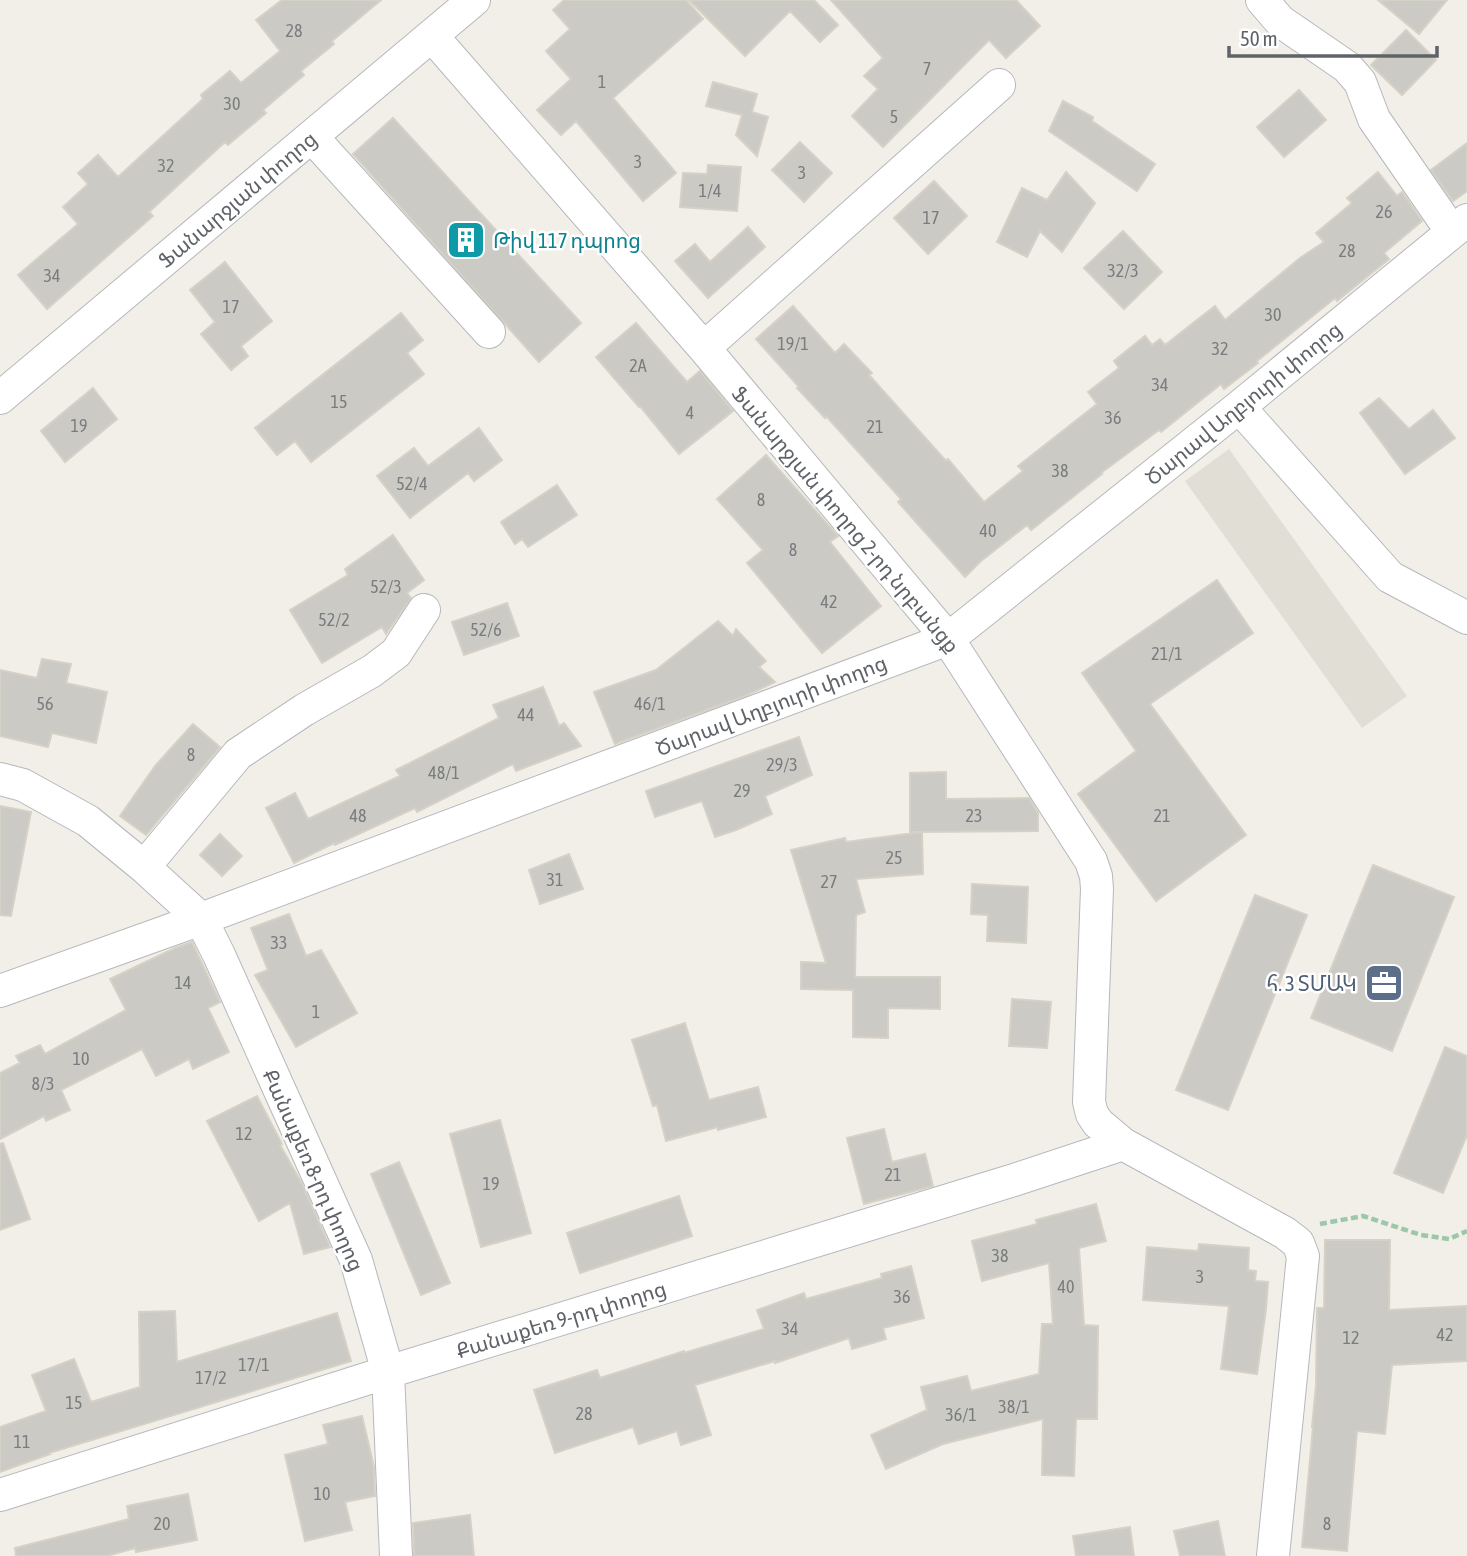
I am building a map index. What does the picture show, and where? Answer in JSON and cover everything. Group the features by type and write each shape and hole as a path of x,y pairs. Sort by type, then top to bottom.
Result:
{"street":[{"name":"Ֆանարջյան փողոց","path":"0,398 474,0"},
{"path":"1262,0 1280,21 1348,67 1360,82 1374,119 1459,226"},
{"name":"Ֆանարջյան փողոց 2-րդ նրբանցք","path":"432,36 704,348 948,639 1091,861 1096,876 1089,1102 1098,1123 1123,1144 1285,1233"},
{"path":"704,348 999,85"},
{"path":"312,136 489,332"},
{"name":"Ծարավ Աղբյուրի փողոց","path":"0,991 201,919 948,639 1239,407 1459,226"},
{"path":"1239,407 1390,577 1467,618"},
{"path":"144,867 238,754 397,653 424,610"},
{"path":"0,779 23,785 88,821 201,919"},
{"name":"Քանաքեռ 8-րդ փողոց","path":"201,919 356,1260 388,1372 396,1556"},
{"name":"Քանաքեռ 9-րդ փողոց","path":"0,1495 1123,1144"},
{"path":"1273,1556 1303,1256 1298,1243 1285,1233"}],"path":[{"path":"1285,1233 1363,1216 1421,1235 1449,1239 1467,1231"}],"shaded area":[{"path":"1229,449 1407,696 1362,728 1185,481"}],"building":[{"path":"282,0 381,0 301,71 304,75 263,110 266,113 228,145 225,142 149,212 153,216 47,309 18,275 78,224 63,207 88,184 78,173 98,155 118,177 203,99 201,95 230,71 241,83 280,51 256,20"},
{"path":"564,0 686,0 703,19 613,98 676,173 643,201 576,121 561,135 537,110 571,79 546,51 570,29 553,10"},
{"path":"689,0 814,0 838,25 820,42 790,11 745,56"},
{"path":"831,0 1016,0 1040,26 1006,58 989,40 883,147 852,116 878,89 864,76 883,58"},
{"path":"1378,0 1447,0 1419,34"},
{"path":"1406,30 1436,60 1402,95 1371,65"},
{"path":"713,82 757,94 752,112 768,117 757,156 736,135 742,115 706,106"},
{"path":"1299,90 1326,120 1284,157 1257,127"},
{"path":"1063,101 1093,117 1092,121 1155,164 1137,191 1049,131"},
{"name":"Թիվ 117 դպրոց","path":"393,118 581,323 539,362 353,154"},
{"path":"800,142 832,173 804,202 772,170"},
{"path":"1467,143 1467,191 1453,201 1431,170"},
{"path":"708,165 741,167 737,211 680,207 683,173 707,174"},
{"path":"1066,172 1095,203 1062,252 1040,231 1027,257 997,242 1022,188 1047,200"},
{"path":"1378,172 1397,196 1402,192 1422,221 1384,253 1389,259 1337,301 1335,298 1224,389 1221,384 1161,432 1159,430 1101,473 1031,530 1027,525 965,577 898,502 901,499 797,388 799,387 756,339 793,306 835,353 844,344 984,502 1023,471 1018,466 1097,404 1088,392 1119,368 1114,361 1145,336 1152,345 1160,339 1165,345 1215,306 1225,320 1300,258 1324,242 1316,233 1352,203 1347,198"},
{"path":"934,181 967,216 928,254 894,218"},
{"path":"748,227 765,247 708,298 675,261 695,244 710,262"},
{"path":"1123,231 1162,272 1124,309 1084,268"},
{"path":"225,262 272,321 241,346 248,356 231,370 201,334 215,322 190,290"},
{"path":"401,313 423,340 407,353 424,374 311,462 295,441 277,455 255,428"},
{"path":"636,323 687,382 700,371 733,411 679,454 596,357"},
{"path":"93,388 117,419 65,462 41,431"},
{"path":"1379,398 1409,429 1433,410 1455,438 1405,474 1360,413"},
{"path":"479,428 502,460 474,481 468,473 410,518 377,476 414,448 428,466"},
{"path":"766,455 838,536 830,542 881,606 822,653 747,563 763,550 717,499"},
{"path":"557,485 577,515 528,547 522,539 515,544 501,522"},
{"path":"393,535 424,580 407,593 411,598 386,634 382,627 322,663 290,610 348,575 345,569"},
{"path":"1217,580 1253,633 1150,704 1246,835 1156,901 1078,794 1136,751 1082,673"},
{"path":"507,603 519,636 464,655 452,622"},
{"path":"718,621 733,636 736,629 766,661 759,667 775,682 615,744 594,692 656,670"},
{"path":"42,659 71,664 66,683 107,692 96,743 52,733 48,747 0,736 0,670 37,678"},
{"path":"543,687 559,726 564,723 581,746 516,771 513,764 417,812 415,808 294,863 266,808 295,793 308,819 400,776 396,770 499,718 493,705"},
{"path":"193,724 220,747 146,835 120,816 155,766"},
{"path":"799,737 812,775 765,796 772,814 715,837 702,801 655,817 646,791"},
{"path":"946,772 946,799 1029,798 1038,813 1038,831 910,832 910,773"},
{"path":"0,806 31,812 11,916 0,915"},
{"path":"922,832 923,874 856,879 865,912 856,915 855,977 940,977 940,1009 888,1008 888,1038 853,1037 853,990 801,989 801,962 826,963 791,850 845,838 846,842"},
{"path":"220,834 242,856 222,876 200,855"},
{"path":"569,854 583,889 540,904 529,870"},
{"path":"1373,865 1454,897 1392,1051 1311,1018"},
{"path":"972,884 1028,887 1026,943 987,941 988,915 971,914"},
{"path":"1255,895 1307,915 1228,1110 1176,1090"},
{"path":"289,914 306,956 321,950 357,1013 296,1047 255,975 268,970 251,928"},
{"path":"192,942 220,1002 208,1008 229,1052 193,1069 189,1059 156,1076 142,1049 61,1090 70,1110 46,1121 44,1116 0,1139 0,1073 20,1063 16,1056 40,1045 45,1054 126,1010 110,979"},
{"path":"1012,999 1051,1002 1047,1048 1009,1046"},
{"path":"685,1023 709,1100 758,1087 766,1117 666,1141 657,1105 653,1106 632,1040"},
{"path":"1445,1047 1467,1056 1467,1135 1443,1193 1394,1173"},
{"path":"257,1096 301,1182 330,1247 304,1254 290,1203 259,1221 207,1121"},
{"path":"500,1120 531,1233 481,1247 450,1134"},
{"path":"884,1129 892,1162 925,1154 933,1186 864,1204 847,1138"},
{"path":"3,1143 30,1219 0,1230 0,1144"},
{"path":"399,1162 450,1283 421,1295 371,1174"},
{"path":"679,1196 692,1236 580,1273 567,1233"},
{"path":"1096,1204 1106,1241 1079,1248 1084,1325 1098,1326 1097,1419 1076,1419 1074,1476 1042,1475 1043,1419 943,1444 886,1469 871,1435 927,1410 921,1387 967,1376 971,1391 1039,1374 1042,1324 1053,1324 1049,1263 982,1281 972,1241 1037,1224 1036,1220"},
{"path":"1325,1240 1390,1240 1389,1310 1467,1306 1467,1361 1392,1365 1385,1434 1357,1431 1347,1551 1302,1547 1316,1385 1317,1308 1324,1308"},
{"path":"1199,1244 1249,1248 1248,1270 1256,1271 1255,1281 1268,1282 1257,1374 1221,1369 1229,1306 1143,1300 1147,1247 1198,1251"},
{"path":"911,1266 924,1318 883,1328 886,1339 852,1349 849,1338 775,1363 695,1385 711,1435 681,1445 677,1431 639,1444 633,1427 555,1453 534,1390 597,1370 600,1378 764,1329 757,1310 804,1293 806,1299 882,1278 881,1274"},
{"path":"175,1311 177,1362 337,1313 351,1361 49,1453 0,1472 0,1427 46,1411 32,1375 74,1359 91,1402 140,1387 139,1312"},
{"path":"362,1416 374,1467 375,1496 345,1502 352,1530 305,1541 285,1455 328,1444 323,1425"},
{"path":"188,1494 197,1540 136,1552 135,1548 107,1556 16,1556 15,1548 129,1519 127,1506"},
{"path":"470,1515 474,1556 414,1556 413,1523"},
{"path":"1218,1521 1225,1556 1180,1556 1174,1531"},
{"path":"1130,1527 1134,1556 1076,1556 1073,1536"}],"place":[{"name":"Թիվ 117 դպրոց","path":"466,240"},
{"name":"հ. 3 ՏՄԱԿ","path":"1384,983"}]}
